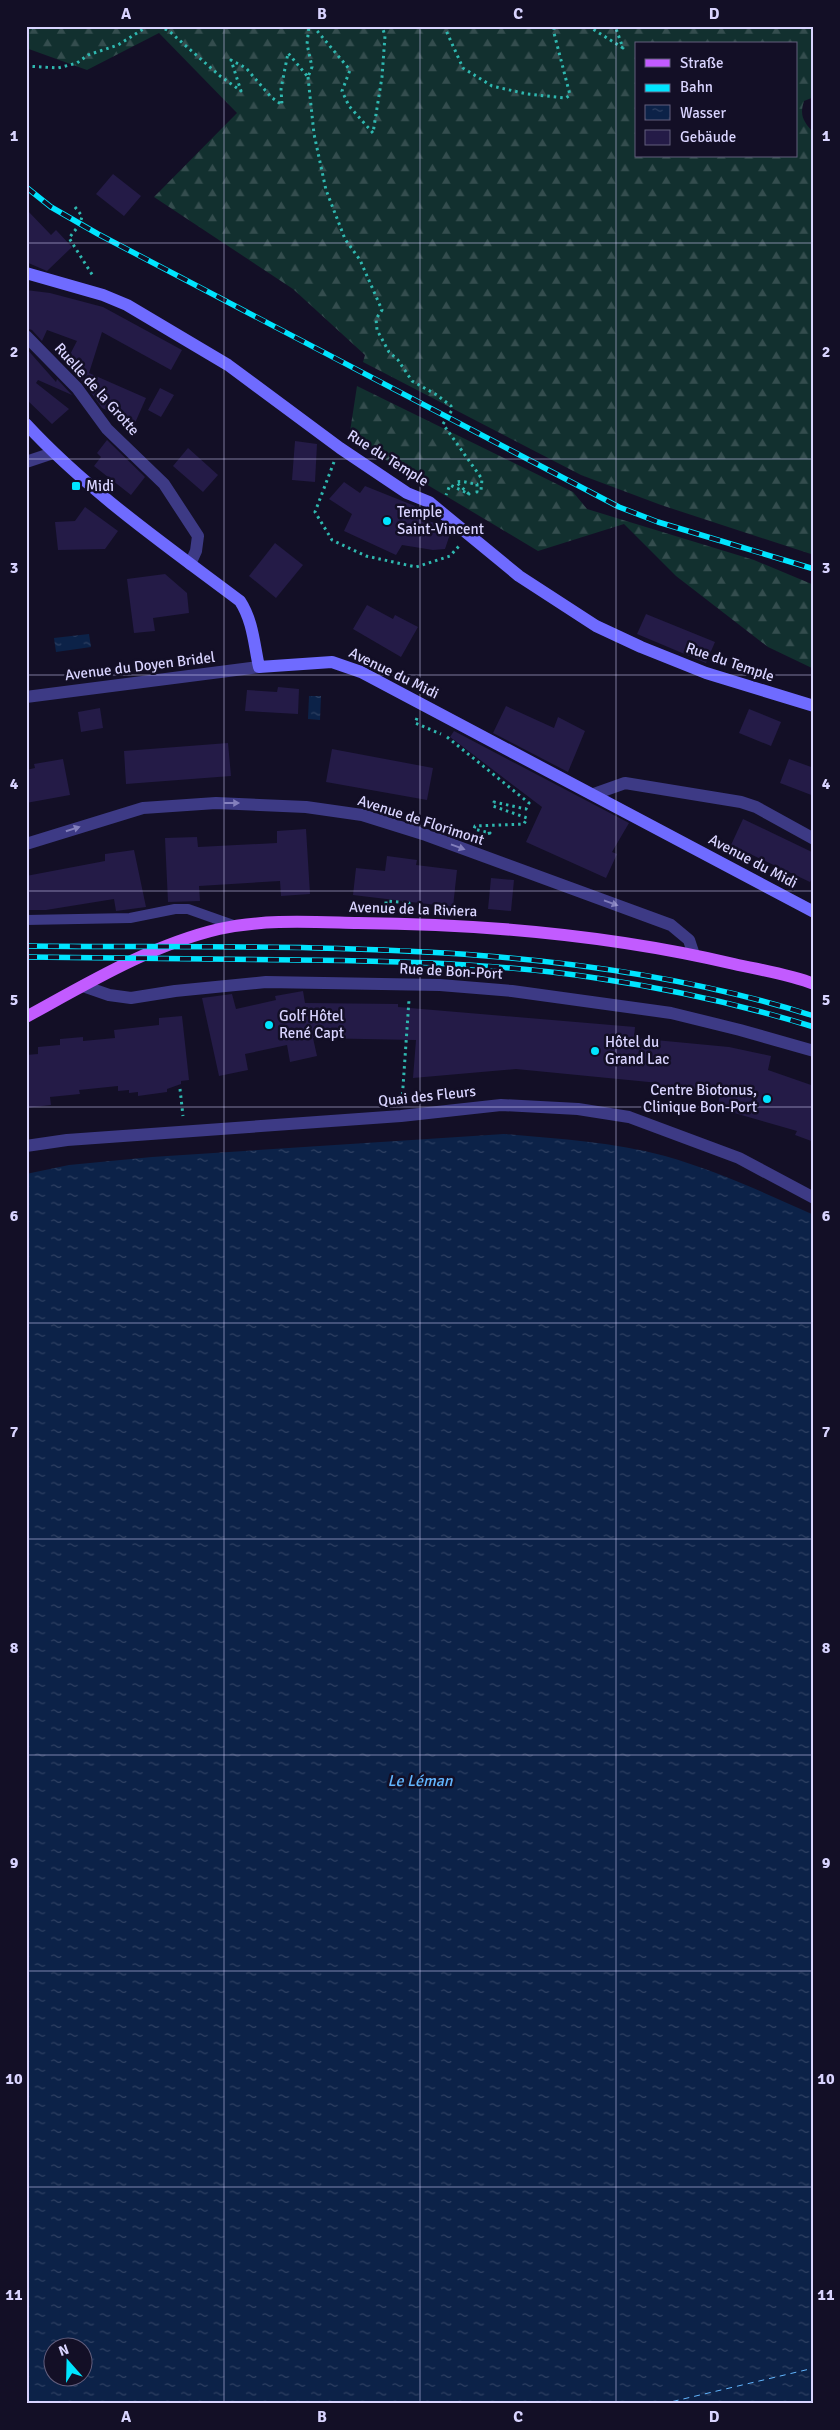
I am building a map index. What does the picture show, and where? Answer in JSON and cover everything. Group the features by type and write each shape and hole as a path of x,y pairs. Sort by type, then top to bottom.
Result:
{"main road":[{"name":"Avenue de la Riviera","path":"26,1017 83,986 183,940 236,926 279,922 454,925 575,936 694,955 814,984"}],"street":[{"name":"Rue du Temple","path":"26,273 103,295 148,316 228,365 340,448 407,493 429,502 519,576 607,632 706,673 814,706"},
{"name":"Ruelle de la Grotte","path":"26,336 76,388 107,429 164,484 198,536 197,547 190,564"},
{"path":"26,424 53,453 190,564 240,601 248,613 259,667"},
{"path":"26,462 53,453"},
{"name":"Avenue du Midi","path":"259,667 310,662 339,664 374,678 814,912"},
{"name":"Avenue du Doyen Bridel","path":"26,697 259,667"},
{"path":"594,794 625,783 741,802 756,807 814,839"},
{"name":"Avenue de Florimont","path":"26,844 143,808 232,803 306,807 362,815 453,845 671,924 690,940 694,955"},
{"name":"Rue de Bon-Port","path":"83,986 109,995 131,998 175,991 266,982 410,984 512,991 645,1009 740,1030 814,1052"},
{"name":"Quai des Fleurs","path":"26,1146 67,1140 401,1116 501,1105 578,1109 629,1117 740,1158 814,1198"}],"lane":[{"path":"26,920 130,918 175,909 188,909 236,926"}],"path":[{"path":"26,31 36,26"},
{"path":"26,66 58,68 77,63 88,55 118,45 148,26"},
{"path":"159,26 169,31 240,91 231,60 246,68 271,97 282,105 280,89 288,53 308,77"},
{"path":"309,26 307,44 312,68 308,77 314,134 326,190 345,239 360,260 382,310 376,319 377,330 389,352 398,360 412,381 437,395 451,406 452,410 443,424 482,479 481,490 477,492 477,484 460,481 456,482 468,494 450,485 447,495 440,494"},
{"path":"313,26 350,70 342,91 349,106 373,133 382,77 385,36 382,26"},
{"path":"444,26 463,68 473,76 492,86 527,94 566,98 570,95 554,33 554,26"},
{"path":"588,26 623,48 615,26"},
{"path":"75,208 82,216 80,224 69,238 98,283"},
{"path":"340,448 314,512 332,540 366,556 416,567 450,556 460,544 465,533"},
{"path":"424,704 415,723 447,737 528,803 526,809 494,802 493,806 527,818 524,824 475,826 474,829 490,833 453,845"},
{"path":"386,904 386,901 409,903"},
{"path":"403,1092 410,984"},
{"path":"180,1089 184,1132"}],"green space":[{"path":"26,26 814,26 814,97 804,101 802,115 814,133 814,555 661,505 581,475 363,362 365,355 293,289 154,197 237,113 159,33 87,70 26,48"},
{"path":"357,386 573,492 587,509 754,560 814,585 814,669 768,647 676,576 624,524 538,551 349,438"}],"water":[{"path":"89,634 91,647 56,652 54,638"},
{"path":"309,696 321,696 320,720 308,719"},
{"name":"Le Léman","path":"504,1134 605,1144 665,1156 722,1175 814,1215 814,2404 26,2404 26,1174 69,1165 152,1157"}],"building":[{"path":"113,174 141,196 124,216 96,194"},
{"path":"26,209 51,235 56,230 72,247 47,271 26,262"},
{"path":"26,290 50,293 103,307 182,350 171,370 102,332 89,373 146,398 135,423 102,408 84,383 65,364 77,341 47,330 42,341 32,330 26,328"},
{"path":"26,348 56,382 57,379 72,395 38,380 36,383 69,409 52,424 26,399"},
{"path":"160,388 174,395 161,417 148,410"},
{"path":"107,440 145,477 131,495 94,466 101,457 97,453"},
{"path":"295,441 317,444 315,482 292,480"},
{"path":"188,448 218,475 203,492 173,466"},
{"name":"Temple Saint-Vincent","path":"344,482 360,493 365,486 415,506 411,516 442,525 450,534 445,549 433,550 402,545 396,555 344,531 352,514 329,499"},
{"path":"85,507 118,531 105,549 58,550 55,522 75,521"},
{"path":"275,543 303,565 276,598 249,576"},
{"path":"165,574 187,593 189,613 153,618 155,631 134,633 127,579"},
{"path":"367,605 393,619 395,615 418,627 401,657 353,629"},
{"path":"646,614 715,642 706,663 637,634"},
{"path":"278,687 299,689 298,714 245,711 247,690 277,692"},
{"path":"506,706 554,728 558,717 585,731 568,772 493,733"},
{"path":"100,708 103,728 81,732 78,712"},
{"path":"749,709 781,722 771,746 739,733"},
{"path":"454,731 629,823 612,852 617,854 606,878 526,842 542,807 450,737"},
{"path":"228,743 231,776 126,784 124,751"},
{"path":"332,749 433,768 427,800 326,782"},
{"path":"63,759 70,795 26,803 26,770 35,768 34,764"},
{"path":"789,759 814,768 814,796 780,783"},
{"path":"743,819 814,853 814,874 810,882 731,845"},
{"path":"306,829 310,894 281,896 280,881 199,886 200,901 168,902 165,838 197,837 198,847 277,843 277,831"},
{"path":"134,850 146,907 116,911 114,899 46,910 26,910 26,876 105,861 105,854"},
{"path":"387,856 417,860 416,865 457,870 453,907 353,895 356,868 385,871"},
{"path":"491,878 514,880 511,911 488,909"},
{"path":"303,991 305,1003 398,1004 398,1007 635,1027 634,1038 729,1047 771,1056 768,1070 814,1086 814,1142 795,1135 797,1131 717,1108 721,1091 658,1087 659,1083 516,1069 413,1078 416,1040 313,1038 317,1056 290,1062 287,1045 245,1054 248,1070 219,1076 202,998 232,994 236,1009 276,1000 275,996"},
{"path":"182,1016 189,1080 181,1081 181,1084 167,1089 167,1092 138,1096 138,1092 129,1093 129,1090 118,1091 118,1086 79,1090 80,1094 50,1097 51,1105 26,1108 26,1055 38,1054 38,1047 60,1045 60,1039 83,1037 83,1041 115,1038 114,1030 159,1025 159,1018"}],"ferry route":[{"path":"662,2404 814,2368"}],"railway":[{"path":"26,187 51,207 98,234 619,507 658,522 814,569"},
{"path":"26,946 324,948 522,959 620,971 718,990 814,1016"},
{"path":"26,957 372,961 522,969 651,987 733,1005 814,1027"}],"place":[{"name":"Midi","path":"76,486"},
{"name":"Temple Saint-Vincent","path":"387,521"},
{"name":"Golf Hôtel René Capt","path":"269,1025"},
{"name":"Hôtel du Grand Lac","path":"595,1051"},
{"name":"Centre Biotonus, Clinique Bon-Port","path":"767,1099"}]}
